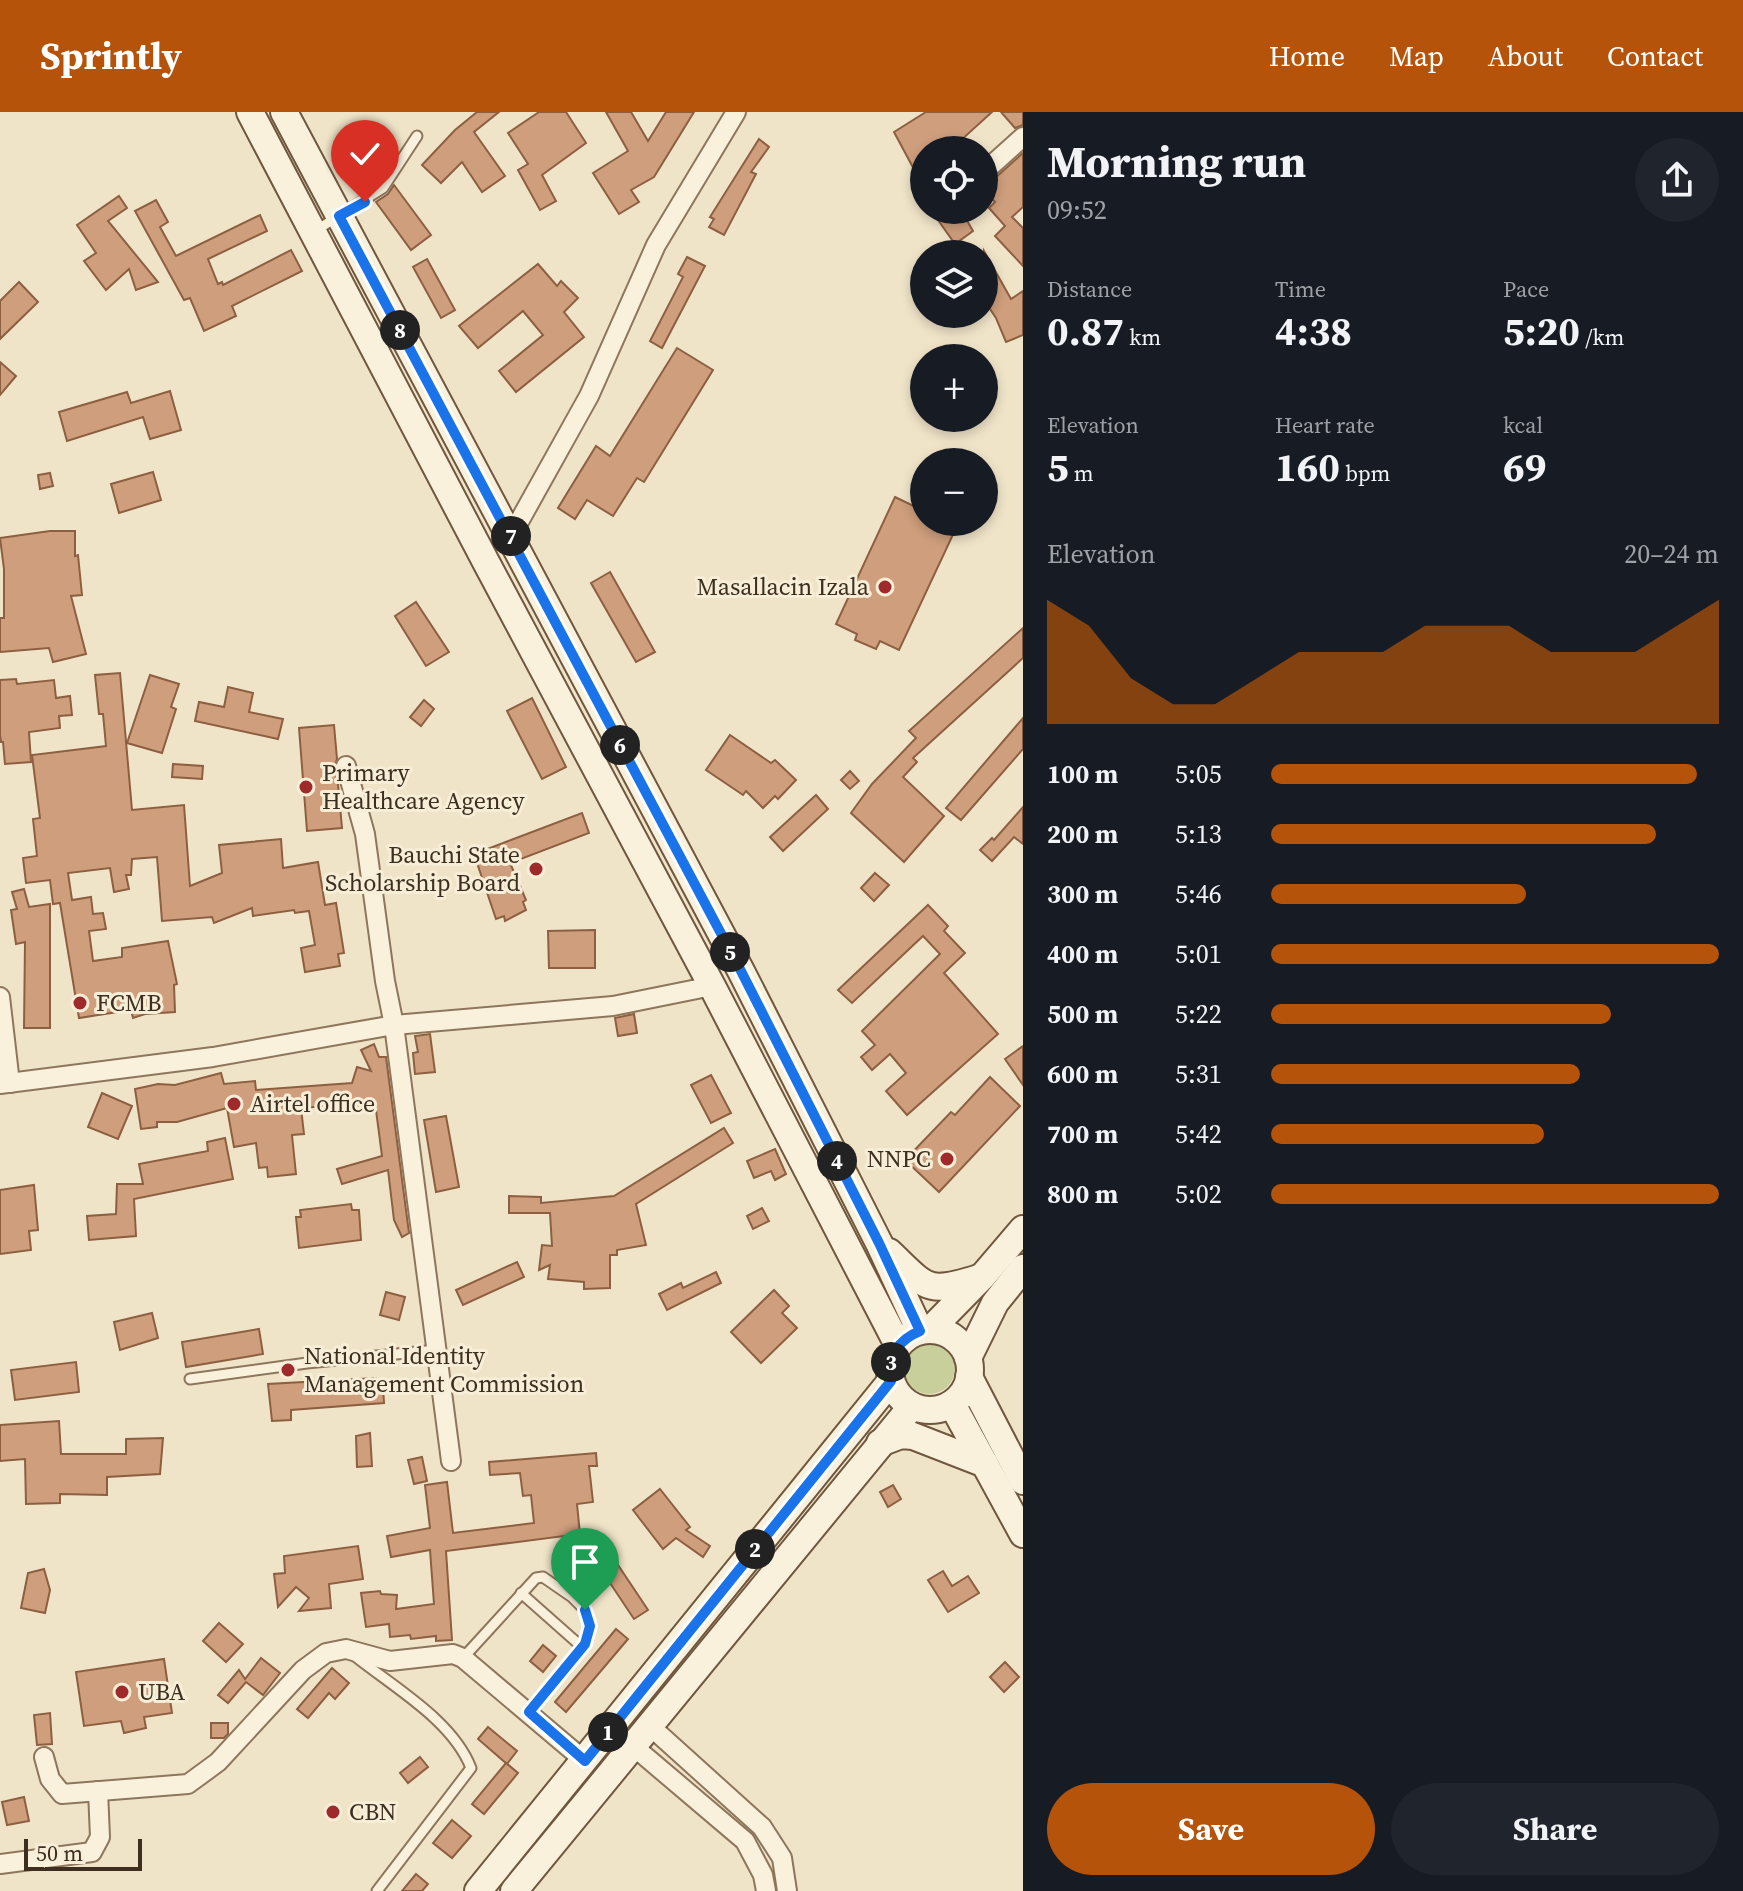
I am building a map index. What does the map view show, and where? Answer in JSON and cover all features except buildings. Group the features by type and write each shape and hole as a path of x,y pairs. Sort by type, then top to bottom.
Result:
{"street":[{"path":"250,112 712,986 916,1336"},
{"path":"284,112 741,971 879,1243 916,1336"},
{"path":"511,536 589,396 656,245 736,112"},
{"path":"998,159 1023,137"},
{"path":"346,766 365,834 394,1025 451,1461"},
{"path":"0,997 5,1083 213,1057 394,1025 613,1006 712,986"},
{"path":"1023,1229 982,1277 891,1362 891,1381 895,1391 912,1406 925,1410 939,1409 960,1397 968,1367 995,1303 1023,1268"},
{"path":"879,1243 928,1286 945,1289 982,1277"},
{"path":"916,1336 953,1338 1023,1481"},
{"path":"478,1891 891,1381"},
{"path":"952,1404 1023,1534"},
{"path":"514,1891 912,1406"},
{"path":"880,1443 901,1435 913,1436 985,1464"},
{"path":"44,1757 50,1779 62,1794 188,1784 218,1762 303,1670 326,1653 346,1649 390,1661 453,1654 463,1658 585,1761"},
{"path":"650,1726 762,1827 782,1858 787,1891"},
{"path":"633,1746 745,1841 763,1875 766,1891"},
{"path":"0,1864 92,1852 100,1837 98,1791"}],"lane":[{"path":"315,231 383,188 417,136"},
{"path":"190,1379 436,1350"},
{"path":"463,1658 536,1578 543,1577 572,1597 585,1610 590,1626 582,1647 529,1712"},
{"path":"521,1593 582,1647"},
{"path":"346,1649 444,1727 465,1752 471,1768 377,1891"}],"green space":[{"path":"929,1342 948,1349 955,1368 948,1387 929,1394 910,1387 903,1368 910,1349"}],"place":[{"name":"Masallacin Izala","path":"885,587"},
{"name":"Primary Healthcare Agency","path":"306,787"},
{"name":"Bauchi State Scholarship Board","path":"536,869"},
{"name":"FCMB","path":"80,1003"},
{"name":"Airtel office","path":"234,1104"},
{"name":"NNPC","path":"947,1159"},
{"name":"National Identity Management Commission","path":"288,1370"},
{"name":"UBA","path":"122,1692"},
{"name":"CBN","path":"333,1812"}],"route":[{"path":"365,202 339,216 741,971 879,1243 920,1331 898,1345 889,1372 891,1381 585,1761 529,1712 585,1644 590,1626 585,1610"}]}
